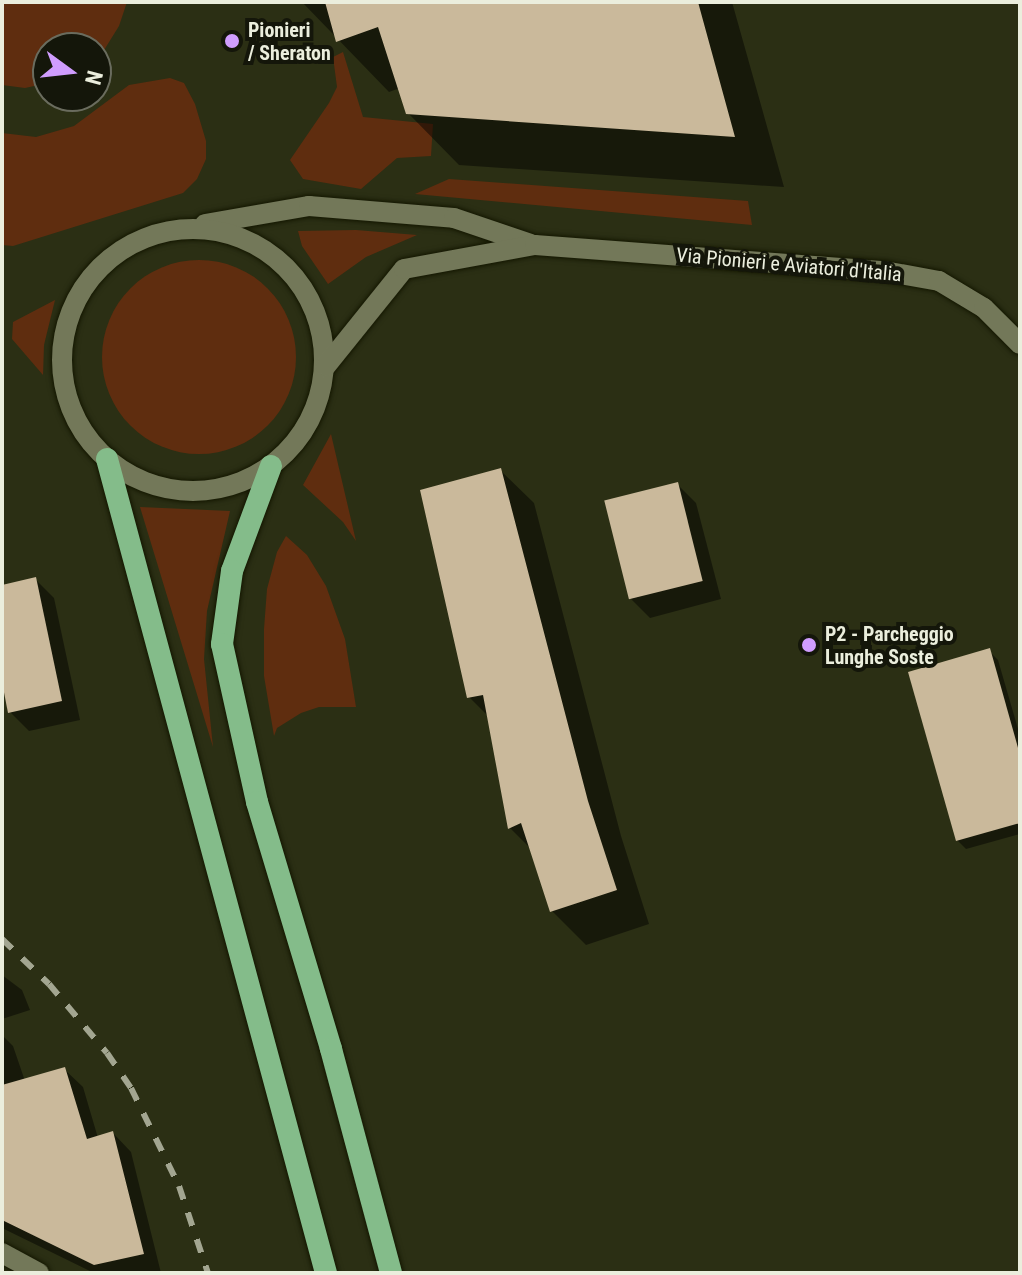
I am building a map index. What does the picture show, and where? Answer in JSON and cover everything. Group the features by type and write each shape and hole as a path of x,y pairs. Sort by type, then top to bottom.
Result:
{"highway":[{"path":"107,459 326,1273"},
{"path":"271,466 232,571 222,644 257,802 331,1049 391,1273"}],"street":[{"name":"Via Pionieri e Aviatori d'Italia","path":"172,230 309,206 454,218 535,245 884,271 939,281 984,308 1020,344"},
{"path":"212,229 232,234 264,249 282,264 311,301 321,326 326,366 314,412 292,447 250,479 214,490 188,491 151,485 107,459 86,437 71,410 63,380 62,349 68,319 81,291 100,267 133,242 172,230 212,229"},
{"name":"Via Pionieri e Aviatori d'Italia","path":"326,366 404,269 535,245"},
{"path":"2,1253 39,1273"}],"shaded area":[{"path":"2,2 127,2 112,37 112,32 32,32 32,86 2,85"},
{"path":"343,52 363,117 433,124 431,156 397,158 361,189 303,179 290,160 337,87 333,57"},
{"path":"170,78 184,83 195,104 206,141 206,159 197,179 183,193 13,246 2,245 2,133 36,137 74,126 93,112 112,112 112,98 129,85"},
{"path":"449,179 748,201 752,225 415,194"},
{"path":"356,230 417,235 366,257 328,284 302,246 298,231"},
{"path":"199,260 236,267 268,288 289,320 296,357 289,394 268,426 236,447 199,454 162,447 130,426 109,394 102,357 109,320 130,288 162,267"},
{"path":"55,300 44,345 43,375 12,339 13,322"},
{"path":"331,434 356,541 343,522 303,485"},
{"path":"140,507 230,511 207,611 204,659 213,747"},
{"path":"286,536 307,555 326,586 345,639 356,707 319,707 301,713 277,728 274,736 264,676 264,629 267,589 277,552"}],"building":[{"path":"325,2 698,2 735,137 406,114 378,27 336,42"},
{"path":"501,468 588,801 617,890 550,912 521,823 508,829 483,695 467,698 420,490"},
{"path":"678,482 703,581 629,599 604,500"},
{"path":"36,577 62,701 8,713 2,682 2,585"},
{"path":"990,648 1020,755 1020,823 956,841 908,672"},
{"path":"65,1067 87,1139 113,1131 144,1254 94,1265 2,1220 2,1085"}],"railway":[{"path":"2,939 49,984 107,1053 131,1088 179,1186 208,1273"}],"place":[{"name":"Pionieri / Sheraton","path":"232,41"},
{"name":"P2 - Parcheggio Lunghe Soste","path":"809,645"}]}
